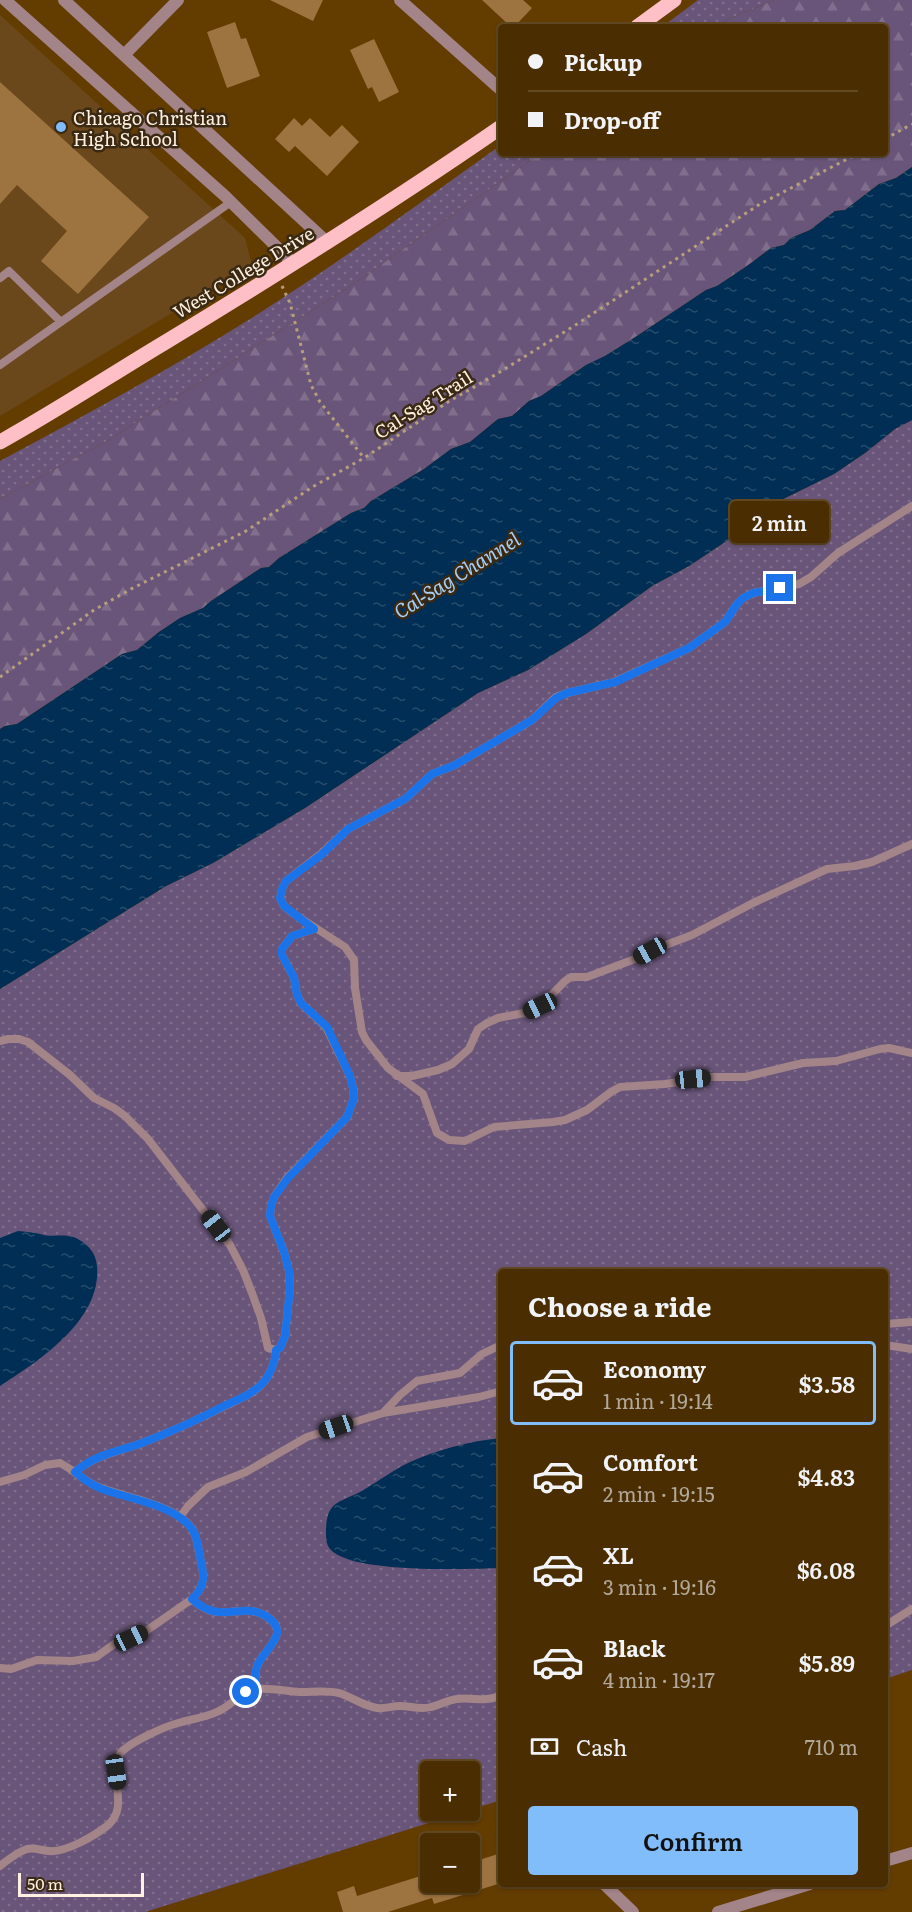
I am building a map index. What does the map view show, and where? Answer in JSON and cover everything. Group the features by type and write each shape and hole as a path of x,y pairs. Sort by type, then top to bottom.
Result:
{"main road":[{"path":"642,24 674,0"},
{"name":"West College Drive","path":"0,442 328,243 498,129"}],"street":[{"path":"5,0 231,202 294,264"},
{"path":"64,0 328,243"},
{"path":"124,55 178,0"},
{"path":"400,0 498,87"},
{"path":"888,1860 912,1853"},
{"path":"607,1887 633,1912"},
{"path":"718,1912 800,1887"}],"lane":[{"path":"0,365 231,202"},
{"path":"0,278 9,271 61,321"},
{"path":"912,506 838,553 811,577 798,584 753,593 743,598 725,622 689,648 615,682 567,693 556,698 532,720 455,765 432,774 405,799 348,829 321,855 286,881 280,898 284,906 350,953 354,960 355,988 362,1032 366,1040 388,1068 423,1094 437,1132 457,1142 465,1141 494,1127 553,1122 576,1116 620,1088 711,1077 745,1077 802,1063 836,1061 880,1049 890,1048 912,1053"},
{"path":"397,1076 412,1076 452,1064 469,1049 478,1029 498,1018 529,1012 540,1006 571,977 588,977 692,935 753,903 827,869 872,862 912,844"},
{"path":"75,1472 93,1459 141,1443 194,1421 249,1394 268,1376 276,1350 280,1348 285,1336 290,1288 289,1271 284,1252 270,1216 271,1206 274,1197 288,1178 347,1117 354,1098 350,1076 327,1027 301,1003 294,978 282,955 282,949 292,936 314,929"},
{"path":"0,1041 19,1039 28,1042 70,1075 94,1098 125,1116 148,1139 230,1245 252,1293 268,1347 276,1350"},
{"path":"888,1324 912,1322"},
{"path":"888,1345 912,1349"},
{"path":"383,1413 417,1381 425,1378 449,1377 460,1373 482,1354 498,1346"},
{"path":"180,1517 207,1487 246,1472 307,1437 383,1413 498,1392"},
{"path":"0,1482 60,1462 91,1484 180,1517 195,1535 203,1571 201,1589 192,1599 146,1631 120,1640 96,1657 73,1661 37,1660 11,1669 0,1668"},
{"path":"192,1599 206,1610 216,1613 252,1611 267,1616 276,1627 275,1641 258,1664 255,1673 257,1689"},
{"path":"888,1624 912,1609"},
{"path":"0,1866 27,1849 59,1851 104,1828 111,1823 118,1807 117,1762 124,1749 174,1724 223,1710 246,1692 257,1689 331,1691 365,1705 382,1708 402,1706 423,1708 451,1700 490,1700 498,1696"}],"path":[{"path":"888,137 912,124"},
{"name":"Cal-Sag Trail","path":"0,676 94,610 246,531 314,486 364,458 448,402 574,326 760,204 853,156"},
{"path":"275,276 286,292 290,303 311,385 320,402 364,458"}],"shaded area":[{"name":"Chicago Christian High School","path":"0,15 245,238 252,265 0,416"}],"green space":[{"path":"698,0 774,0 721,24 666,24"},
{"path":"774,0 912,0 912,167 896,178 879,184 845,210 835,211 810,230 791,238 784,245 771,248 717,286 706,290 637,336 586,365 541,396 529,401 512,416 498,419 470,442 451,449 424,469 371,501 364,508 351,513 279,558 269,567 261,568 203,608 180,618 137,650 122,654 17,724 0,729 0,499 107,441 349,287 537,156 888,156 888,24 721,24"},
{"path":"498,147 498,156 537,156 349,287 107,441 0,499 0,461 188,356 250,319 345,256"},
{"path":"912,420 912,1670 888,1678 888,1269 498,1269 498,1801 480,1807 480,1761 420,1761 420,1821 435,1821 145,1912 0,1912 0,989 166,886 213,863 305,808 478,693 528,670 586,634 652,586 689,566 728,540 771,505 834,474 895,429"}],"water":[{"name":"Cal-Sag Channel","path":"912,167 912,420 895,429 834,474 771,505 728,540 689,566 652,586 586,634 528,670 478,693 305,808 213,863 166,886 0,989 0,729 17,724 122,654 137,650 180,618 203,608 261,568 269,567 279,558 351,513 364,508 371,501 424,469 451,449 470,442 498,419 512,416 529,401 541,396 586,365 637,336 706,290 717,286 771,248 784,245 791,238 810,230 835,211 845,210 879,184 896,178"},
{"path":"18,1231 72,1237 84,1243 91,1249 96,1261 96,1286 79,1321 65,1337 0,1386 0,1238"},
{"path":"498,1438 498,1568 438,1569 385,1566 361,1563 342,1557 330,1549 326,1539 327,1521 336,1503 419,1458 477,1441"}],"building":[{"path":"270,0 323,0 313,21"},
{"path":"482,0 523,0 532,8 517,24 508,24"},
{"path":"235,22 241,39 246,38 260,76 227,88 207,32"},
{"path":"374,39 399,92 379,102 372,87 368,89 350,50"},
{"name":"Chicago Christian High School","path":"0,82 149,217 78,294 41,261 67,231 17,185 0,204"},
{"path":"294,118 302,126 310,118 330,137 342,125 359,142 327,176 295,146 289,152 275,139"},
{"path":"498,1854 498,1884 480,1890 480,1860"},
{"path":"420,1876 420,1893 469,1893 434,1904 432,1898 388,1912 343,1912 337,1892 354,1886 357,1896"}],"place":[{"name":"Chicago Christian High School","path":"61,127"}],"route":[{"path":"246,1692 257,1689 255,1673 258,1664 275,1641 276,1627 267,1616 252,1611 216,1613 198,1605 192,1599 201,1589 203,1571 195,1535 185,1520 150,1504 91,1484 75,1472 93,1459 141,1443 194,1421 249,1394 268,1376 273,1367 276,1350 280,1348 285,1336 290,1288 289,1271 270,1216 271,1206 279,1188 347,1117 354,1098 350,1076 327,1027 301,1003 294,978 282,955 282,949 292,936 314,929 284,906 280,898 282,889 291,875 321,855 348,829 393,807 432,774 455,765 532,720 556,698 567,693 615,682 689,648 725,622 743,598 753,593 780,588"}]}
